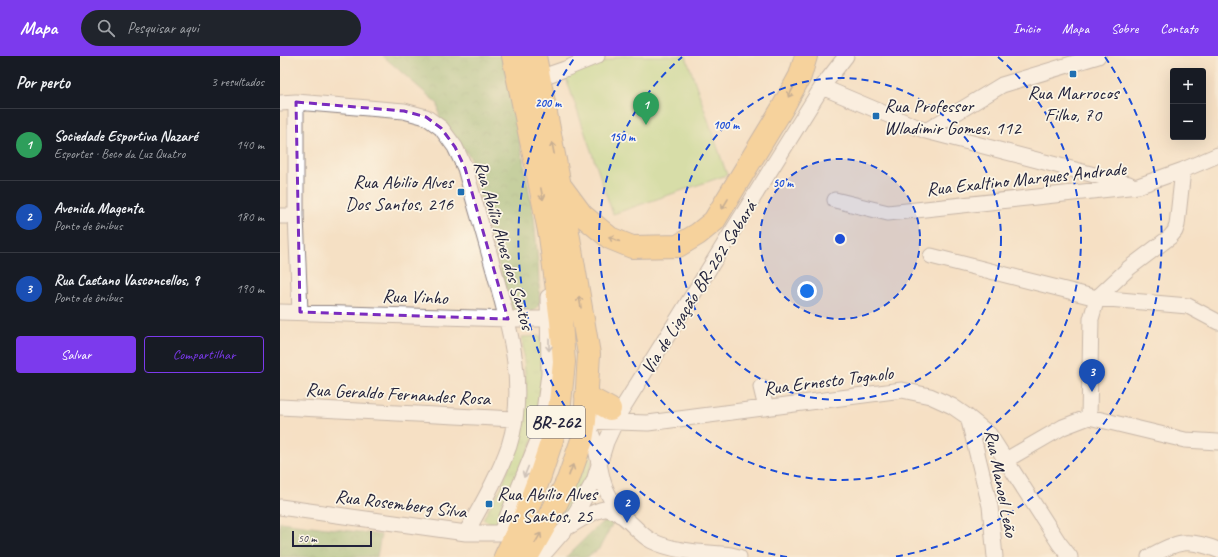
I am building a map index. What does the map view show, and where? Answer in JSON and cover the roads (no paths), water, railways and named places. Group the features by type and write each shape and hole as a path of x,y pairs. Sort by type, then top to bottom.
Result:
{"highway":[{"name":"BR-262","path":"504,557 514,528 546,457 560,403 564,362 561,321 550,236 513,56"},
{"name":"BR-262","path":"527,557 568,480 582,440 585,421 589,354 560,186 535,56"},
{"path":"560,186 582,215 610,238 632,247 678,246 698,234 714,221 782,109 800,76 806,56"},
{"path":"586,396 618,410"},
{"path":"514,528 554,466 570,424 573,421 585,421"}],"street":[{"path":"539,78 597,56"},
{"name":"Via de Ligação BR-262 Sabará","path":"567,527 594,481 618,410 822,87 846,56"},
{"path":"926,131 1002,86 1098,56"},
{"path":"822,87 926,131 1138,186"},
{"path":"296,102 296,216 300,312"},
{"name":"Rua Abílio Alves dos Santos","path":"280,103 296,102 404,111 426,117 441,128 455,147 465,168 508,319 515,358 518,389 509,445 494,484 466,533"},
{"name":"Rua Exaltino Marques Andrade","path":"834,200 888,213 1138,186 1183,170 1218,154"},
{"path":"1089,417 1091,319 1097,298 1128,268 1170,237 1175,231 1177,225 1183,170"},
{"path":"280,216 296,216"},
{"path":"514,528 541,433 549,374 550,319 547,272 550,236"},
{"path":"931,256 1097,298 1188,306 1218,322"},
{"name":"Rua Vinho","path":"280,312 550,319"},
{"path":"762,387 766,408"},
{"name":"Rua Ernesto Tognolo","path":"585,421 618,410 648,423 902,390 930,396 952,406 989,434 1006,460 1058,550 1070,557"},
{"name":"Rua Geraldo Fernandes Rosa","path":"280,407 514,419"},
{"name":"Rua Manoel Leão","path":"968,417 990,506 995,557"},
{"path":"1006,460 1063,427 1089,417 1185,440 1218,442"},
{"path":"585,421 591,430 594,439 605,488 620,515"},
{"name":"Rua Rosemberg Silva","path":"280,507 466,533 514,528"},
{"path":"541,557 567,527 597,511 607,509 620,515 652,541 678,550 739,557"},
{"path":"1149,557 1168,546 1189,541 1218,550"}],"place":[{"name":"Rua Marrocos Filho, 70","path":"1073,74"},
{"name":"Rua Professor Wladimir Gomes, 112","path":"876,116"},
{"name":"Sociedade Esportiva Nazaré","path":"646,125"},
{"name":"Rua Abilio Alves Dos Santos, 216","path":"461,192"},
{"name":"Rua Caetano Vasconcellos, 9","path":"1092,392"},
{"name":"Rua Abílio Alves dos Santos, 25","path":"489,504"},
{"name":"Avenida Magenta","path":"627,523"}]}
